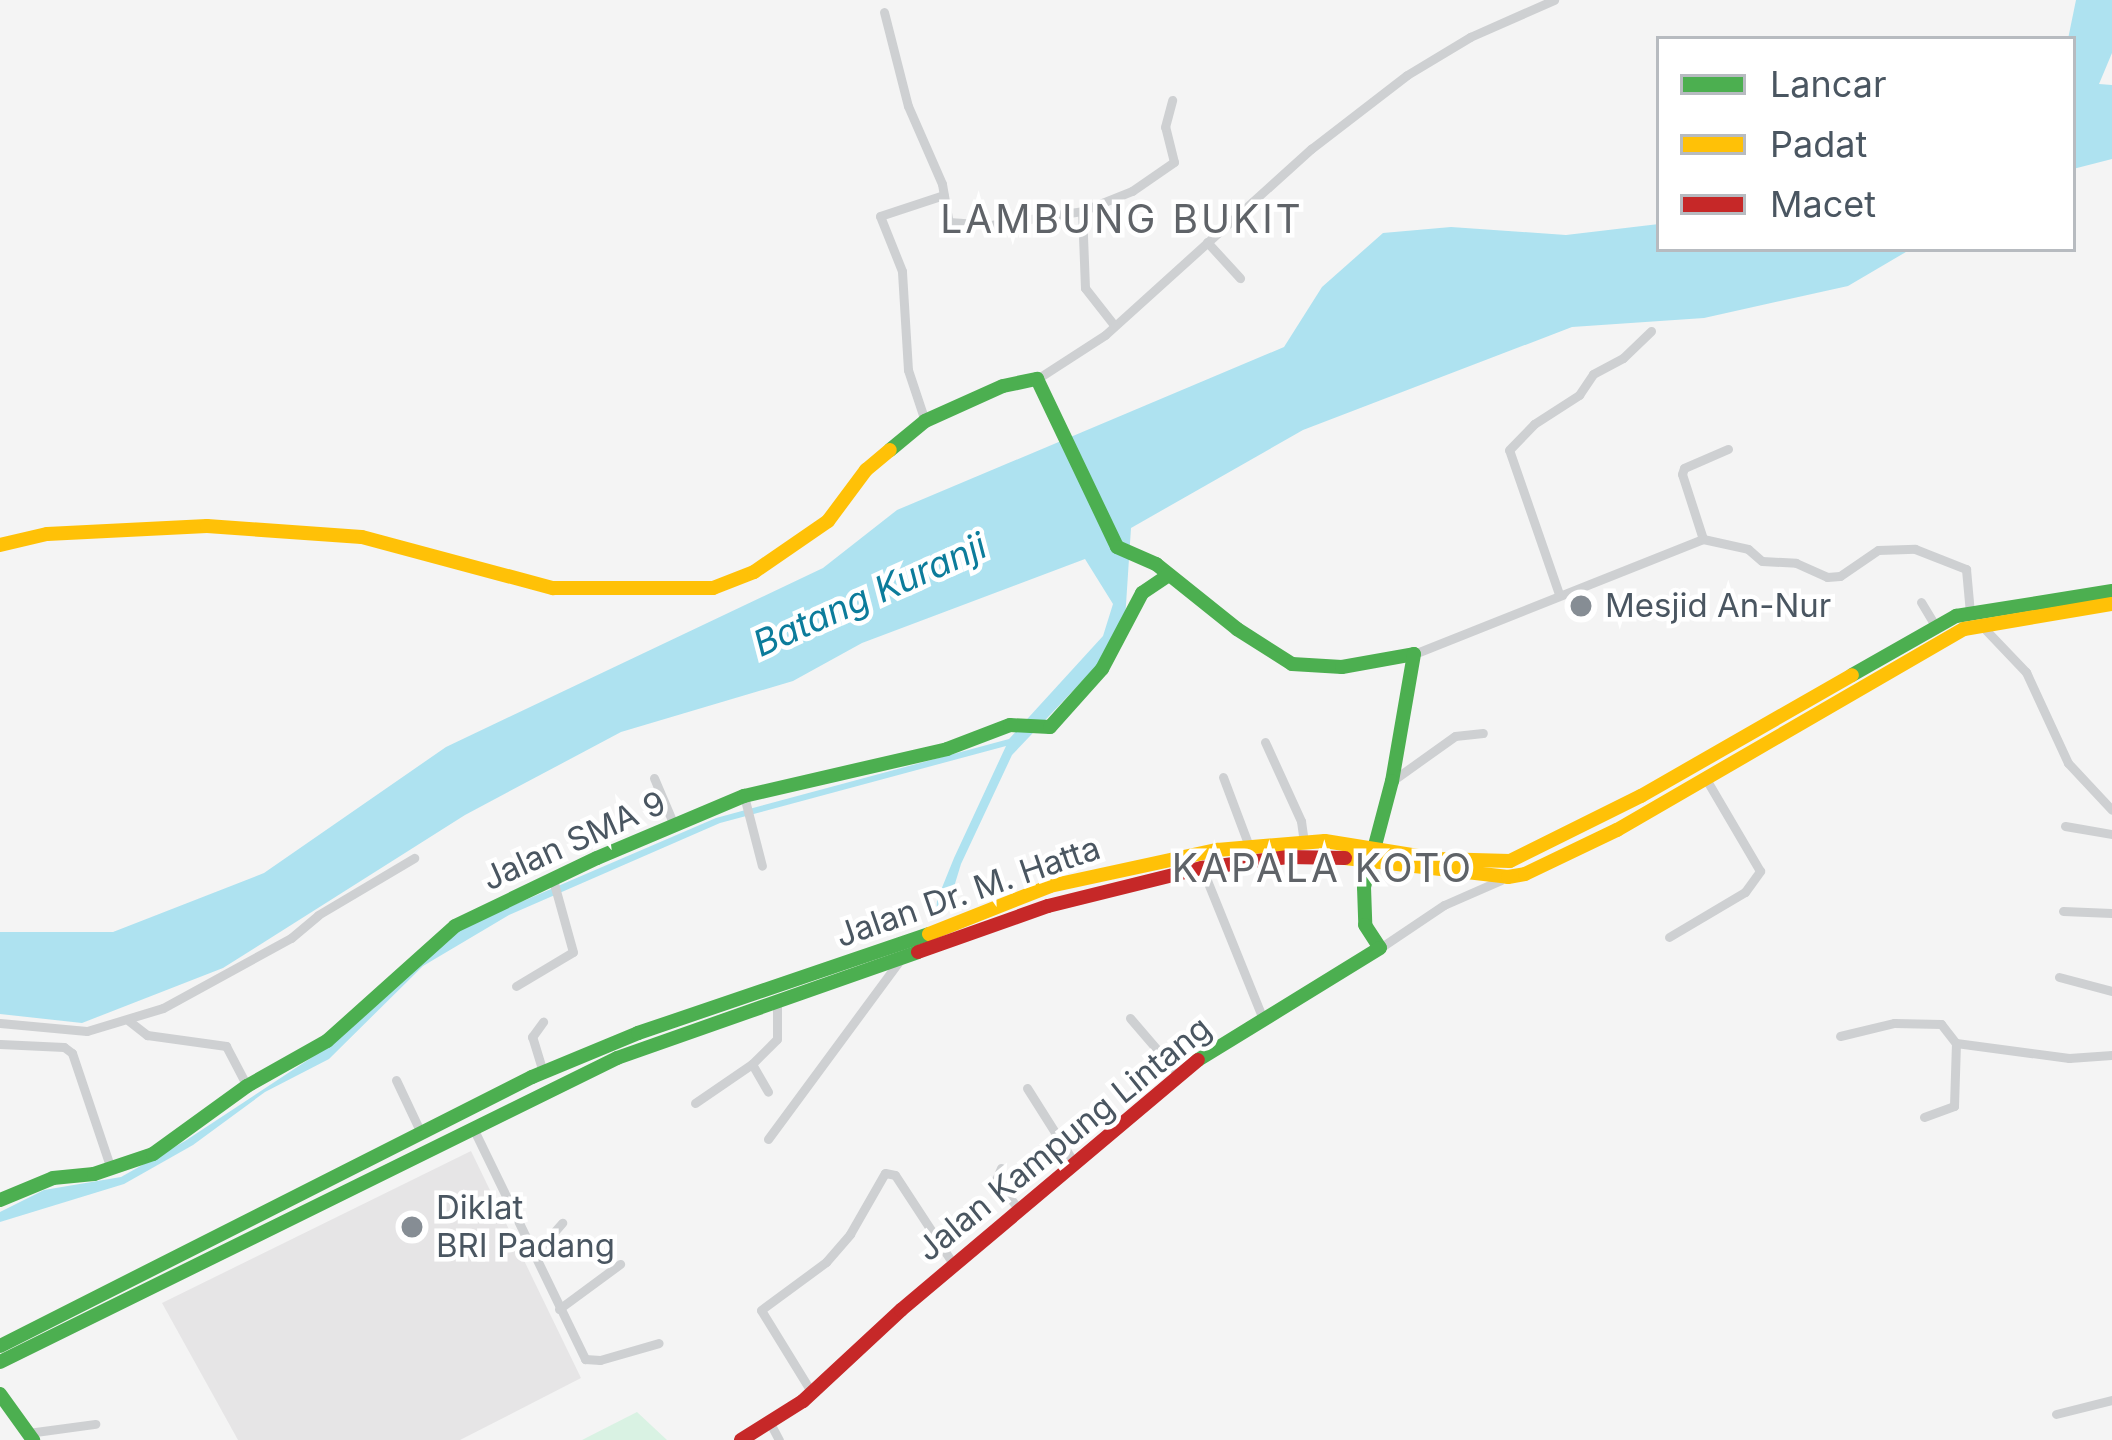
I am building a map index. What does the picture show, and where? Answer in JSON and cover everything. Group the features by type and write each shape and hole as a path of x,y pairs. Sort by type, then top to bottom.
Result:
{"main road":[{"path":"0,545 46,534 207,526 362,537 553,588 713,588 754,572 828,520 866,470 925,421 1004,386 1037,379 1111,541 1169,575 1292,664 1342,667 1414,653 1392,781 1362,910 1379,948"},
{"name":"Jalan SMA 9","path":"0,1201 53,1178 111,1169 153,1154 248,1086 327,1041 455,926 556,886 674,825 1026,725 1050,727 1102,669 1137,601 1169,575"},
{"name":"Jalan Dr. M. Hatta","path":"0,1346 131,1292 617,1058 1072,898 1202,868 1288,857 1373,855 1510,861 1640,796 1936,627 1970,613 2112,591"},
{"path":"1508,878 1617,830 1946,638 1982,626 2112,604"},
{"path":"1736,740 1744,755"},
{"name":"Jalan Dr. M. Hatta","path":"0,1361 537,1075 638,1033 917,939 1084,876 1249,846 1304,843 1508,878"},
{"name":"Jalan Kampung Lintang","path":"741,1440 812,1393 1178,1074 1379,948"},
{"path":"537,1075 540,1092"},
{"path":"0,1394 6,1415 29,1437"}],"street":[{"path":"1037,379 1091,346 1311,148 1407,75 1470,37 1554,0"},
{"path":"884,11 908,106 944,195 949,222 961,226 1082,211 1132,191 1174,163 1165,127 1172,100"},
{"path":"925,421 908,370 902,271 880,216 944,195"},
{"path":"1082,211 1085,288 1114,325"},
{"path":"1207,242 1240,278"},
{"path":"1559,594 1509,450 1534,424 1579,395 1593,374 1623,358 1652,332"},
{"path":"1703,539 1682,474 1684,468 1728,449"},
{"path":"1414,653 1440,647 1559,594 1703,539 1748,549 1762,562 1796,563 1827,577 1840,575 1878,550 1915,549 1966,569 1970,613"},
{"path":"1921,602 1936,627"},
{"path":"1982,626 2032,681 2068,763 2112,810"},
{"path":"1392,781 1455,736 1483,733"},
{"path":"1265,742 1301,821 1304,843"},
{"path":"1223,777 1249,846"},
{"path":"654,778 674,825"},
{"path":"1669,937 1744,892 1760,871 1706,779"},
{"path":"746,802 762,866"},
{"path":"2065,826 2112,834"},
{"path":"0,1023 87,1031 129,1022 291,938 318,915 413,858"},
{"path":"1508,878 1510,861"},
{"path":"1202,868 1263,1019"},
{"name":"Jalan Kampung Lintang","path":"1379,948 1444,905 1508,878"},
{"path":"516,986 572,955 556,886"},
{"path":"2063,911 2112,913"},
{"path":"768,1139 893,963"},
{"path":"2059,976 2112,991"},
{"path":"695,1103 752,1064 780,1035 777,1005"},
{"path":"1130,1018 1178,1074"},
{"path":"129,1022 160,1038 226,1046 248,1086"},
{"path":"537,1075 532,1037 543,1022"},
{"path":"1840,1036 1904,1022 1946,1027 1956,1043 1954,1106 1924,1117"},
{"path":"1956,1043 2069,1058 2112,1055"},
{"path":"0,1044 72,1052 111,1169"},
{"path":"752,1064 768,1092"},
{"path":"396,1080 421,1133"},
{"path":"1028,1088 1076,1164"},
{"path":"473,1128 585,1359 659,1343"},
{"path":"1001,1168 996,1180 1020,1211"},
{"path":"812,1393 760,1310 826,1262 850,1234 885,1173 895,1175 954,1265"},
{"path":"533,1255 562,1223"},
{"path":"560,1309 620,1264"},
{"path":"2056,1414 2112,1400"},
{"path":"770,1423 779,1440"},
{"path":"29,1437 95,1424"}],"shaded area":[{"name":"Diklat BRI Padang","path":"471,1151 581,1378 460,1440 238,1440 162,1303"}],"green space":[{"path":"637,1412 667,1440 582,1440"}],"water":[{"path":"2076,0 2112,0 2112,53 2099,84 2112,85 2112,159 2076,168 2076,36 2069,36"},
{"name":"Batang Kuranji","path":"1656,224 1656,252 1906,252 1848,286 1704,318 1572,327 1303,430 1131,528 1125,620 1105,657 1012,755 961,864 946,913 936,919 937,900 1006,746 720,823 509,915 423,966 329,1059 265,1092 193,1145 124,1184 0,1222 0,1212 44,1190 121,1177 185,1141 320,1052 460,928 716,818 1009,739 1103,636 1113,604 1085,559 862,643 793,681 621,732 465,815 223,968 82,1023 0,1014 0,932 113,932 264,873 446,747 823,568 897,510 1284,347 1322,287 1383,233 1451,227 1566,235"}],"traffic: fast":[{"path":"890,450 925,421 1003,386 1037,379 1117,547 1156,564 1237,629 1292,664 1342,667 1414,654 1392,781 1364,887 1365,925 1380,948 1198,1060"},
{"path":"0,1200 53,1178 94,1174 153,1154 247,1086 327,1041 455,926 597,858 744,796 947,749 1010,725 1050,727 1102,669 1142,593 1169,575"},
{"path":"1852,675 1956,616 2112,591"},
{"path":"0,1346 532,1077 638,1033 929,934"},
{"path":"0,1362 617,1058 918,952"},
{"path":"0,1394 33,1440"}],"traffic: slow":[{"path":"0,545 47,534 207,526 362,537 553,588 713,588 754,572 828,521 866,470 890,450"},
{"path":"1345,858 1508,877 1525,874 1617,830 1964,629 2112,604"},
{"path":"929,934 1050,886 1217,850 1325,841 1437,859 1510,861 1641,796 1852,675"}],"traffic: jam":[{"path":"918,952 1048,906 1202,868 1288,857 1345,858"},
{"path":"741,1440 803,1401 901,1310 1198,1060"}],"place":[{"name":"Mesjid An-Nur","path":"1581,606"},
{"name":"Diklat BRI Padang","path":"412,1227"}],"district":[{"name":"LAMBUNG BUKIT","path":"1122,219"},
{"name":"KAPALA KOTO","path":"1323,868"}]}
